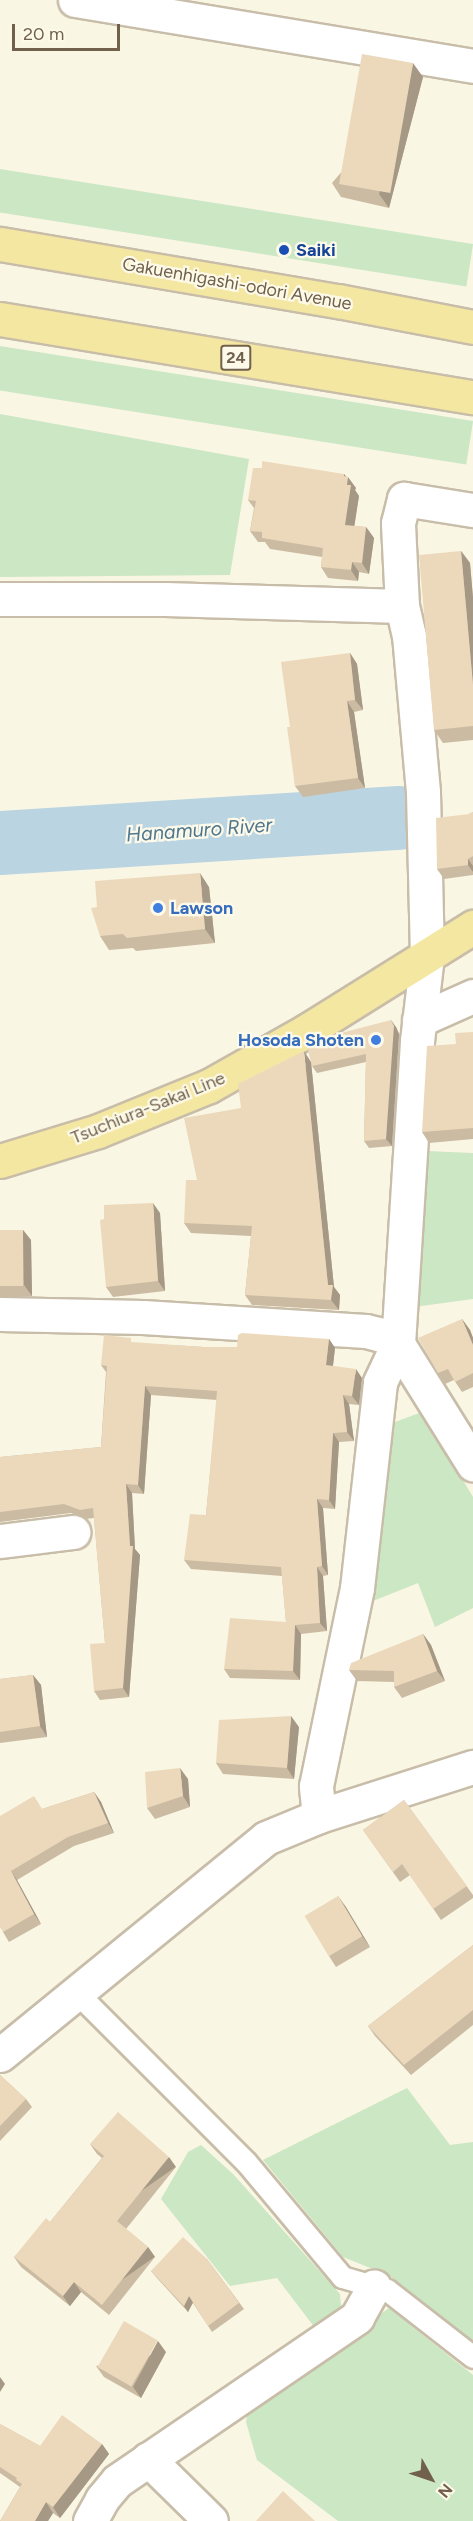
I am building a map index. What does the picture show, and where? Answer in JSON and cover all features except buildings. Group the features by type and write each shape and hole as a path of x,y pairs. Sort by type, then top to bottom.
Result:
{"main road":[{"name":"Gakuenhigashi-odori Avenue","path":"0,244 338,301 473,327"},
{"name":"24","path":"0,319 473,397"},
{"name":"Tsuchiura-Sakai Line","path":"0,1161 98,1131 209,1086 308,1030 473,927"}],"street":[{"path":"75,0 220,12 473,66"},
{"path":"319,1816 316,1786 357,1588 380,1382 398,1344 419,1020 428,956 423,792 409,636 402,606 398,523 404,499 473,510"},
{"path":"0,599 165,599 402,606"},
{"path":"419,1020 473,996"},
{"path":"0,1314 142,1317 366,1331 398,1344 473,1464"},
{"path":"0,1541 73,1532"},
{"path":"2,2045 76,1992 266,1838 319,1816 473,1767"},
{"path":"90,2521 102,2499 117,2481 357,2317 374,2286"},
{"path":"148,2459 211,2521"}],"lane":[{"path":"76,1992 246,2162 342,2277 387,2290 473,2356"}],"green space":[{"path":"0,169 473,244 466,286 0,213"},
{"path":"0,346 473,421 466,464 0,391"},
{"path":"0,414 249,459 230,575 0,577"},
{"path":"427,1151 473,1153 473,1299 414,1307"},
{"path":"422,1412 473,1497 473,1608 435,1627 418,1583 373,1601 384,1426"},
{"path":"407,2088 450,2145 473,2142 473,2341 390,2276 343,2257 263,2160"},
{"path":"201,2145 233,2174 340,2294 341,2306 315,2328 277,2278 230,2286 161,2199 188,2152"},
{"path":"389,2308 473,2375 473,2521 338,2521 257,2460 246,2422 248,2408"}],"waterway":[{"name":"Hanamuro River","path":"0,843 399,818"}],"place":[{"name":"Saiki","path":"284,250"},
{"name":"Lawson","path":"158,908"},
{"name":"Hosoda Shoten","path":"376,1040"}]}
